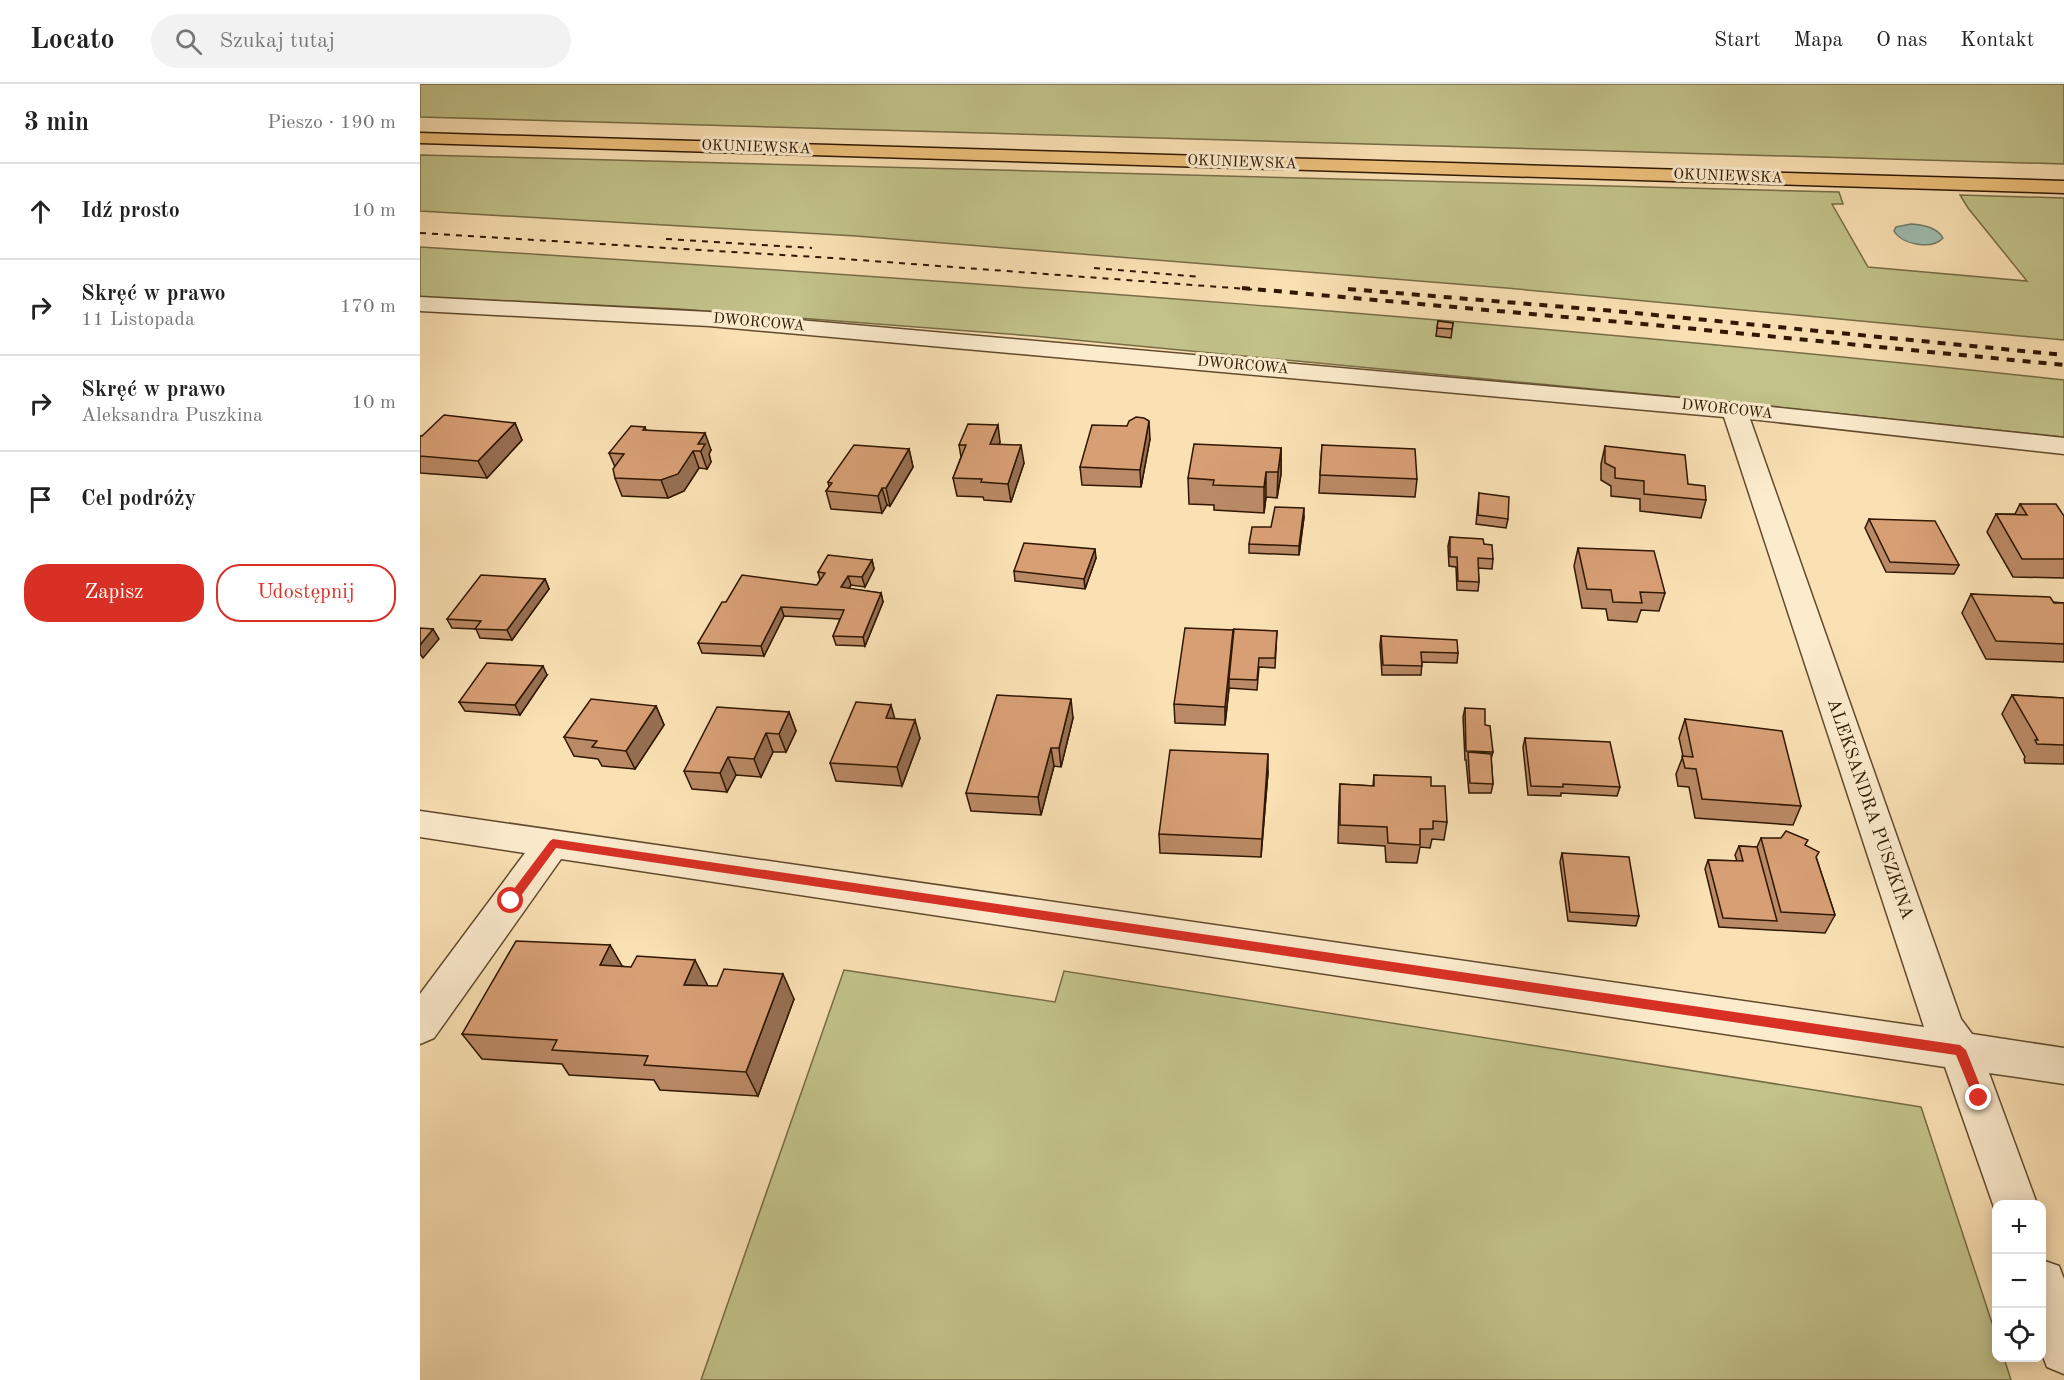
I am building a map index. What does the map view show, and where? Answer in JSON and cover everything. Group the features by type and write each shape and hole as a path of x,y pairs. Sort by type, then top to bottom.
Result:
{"main road":[{"name":"OKUNIEWSKA","path":"420,138 2064,187"}],"street":[{"name":"DWORCOWA","path":"420,304 709,319 1734,410 2064,446"},
{"name":"ALEKSANDRA PUSZKINA","path":"1734,410 1944,1027 1960,1050 2014,1200"},
{"path":"420,824 2064,1066"},
{"path":"420,1026 553,843"},
{"path":"2046,1295 2064,1350"}],"green space":[{"path":"420,84 2064,84 2064,164 420,117"},
{"path":"420,155 1839,192 1843,204 1832,204 1868,267 2027,281 1960,195 2064,198 2064,340 1506,288 856,236 420,211"},
{"path":"420,247 1243,304 1654,339 2064,380 2064,437 1698,399 1033,336 679,309 420,297"},
{"path":"844,970 1055,1002 1064,971 1921,1107 1992,1323 1992,1362 2005,1362 2011,1380 701,1380"}],"shaded area":[{"path":"1911,224 1933,229 1943,238 1932,244 1910,243 1894,231 1896,227"}],"building":[{"path":"1438,321 1453,323 1452,329 1437,328"},
{"path":"444,415 515,423 478,461 420,456 420,436"},
{"path":"1136,417 1149,421 1140,470 1080,467 1092,425 1127,426 1129,421"},
{"path":"968,424 998,425 990,444 1021,445 1008,484 981,482 982,479 953,478 966,445 959,445"},
{"path":"631,426 645,427 643,430 705,433 698,444 705,444 701,451 693,451 678,474 661,480 615,478 613,469 624,454 609,453"},
{"path":"1194,444 1281,448 1278,472 1266,472 1264,487 1213,485 1214,480 1188,478"},
{"path":"854,445 909,449 886,488 882,488 878,496 826,491 832,483 828,482"},
{"path":"1322,445 1415,449 1417,479 1320,475"},
{"path":"1605,446 1685,455 1688,484 1705,486 1706,500 1644,494 1644,481 1615,478 1615,468 1605,463"},
{"path":"1479,493 1509,497 1508,519 1478,515"},
{"path":"2020,504 2056,504 2064,516 2064,559 2022,559 1996,514 2027,515"},
{"path":"1275,507 1304,508 1299,546 1249,544 1252,527 1271,527"},
{"path":"1869,519 1935,521 1959,565 1890,562"},
{"path":"1450,537 1483,539 1484,544 1492,545 1493,559 1478,558 1479,582 1458,581 1457,557 1450,557"},
{"path":"1024,543 1095,549 1084,579 1014,571"},
{"path":"1578,548 1654,551 1665,593 1640,592 1642,603 1613,602 1611,590 1587,589"},
{"path":"828,555 872,560 862,577 848,576 841,587 881,593 863,637 833,636 844,610 781,607 761,646 698,643 722,602 726,602 742,575 817,585 825,573 818,572"},
{"path":"481,575 545,579 507,630 475,629 481,621 447,619"},
{"path":"1971,594 2050,597 2054,603 2064,603 2064,644 1996,641"},
{"path":"420,628 433,629 420,645"},
{"path":"1185,628 1233,630 1225,707 1174,704"},
{"path":"1234,629 1277,631 1275,658 1259,658 1257,680 1229,679"},
{"path":"1381,636 1457,640 1458,653 1421,652 1422,666 1383,665"},
{"path":"487,663 543,666 515,705 459,702"},
{"path":"997,695 1071,699 1059,748 1051,748 1038,797 966,793"},
{"path":"2012,695 2064,698 2064,745 2037,744 2035,740 2038,740"},
{"path":"591,699 656,706 626,751 592,747 597,741 564,737"},
{"path":"856,702 891,705 886,718 915,720 897,767 830,763"},
{"path":"717,707 789,712 779,734 766,733 754,759 728,757 720,773 684,771"},
{"path":"1465,708 1485,709 1485,725 1490,726 1493,752 1466,751"},
{"path":"1685,719 1782,731 1801,806 1702,799 1696,769 1685,768 1682,756 1693,757"},
{"path":"1525,738 1610,742 1620,787 1563,784 1563,787 1531,786"},
{"path":"1170,750 1268,754 1262,839 1159,834"},
{"path":"1468,752 1491,754 1493,784 1470,783"},
{"path":"1374,775 1431,777 1431,786 1445,786 1447,822 1433,821 1433,829 1420,829 1420,845 1388,843 1387,827 1340,825 1340,784 1374,786"},
{"path":"1786,831 1808,840 1805,845 1819,852 1816,857 1835,915 1781,912 1761,838 1781,838"},
{"path":"1739,846 1757,847 1777,921 1723,918 1708,860 1743,861"},
{"path":"1562,853 1629,857 1639,916 1570,912"},
{"path":"516,941 610,945 600,965 631,967 637,956 695,960 684,985 717,986 724,969 783,974 746,1072 644,1065 648,1056 552,1050 557,1040 462,1034"}],"railway":[{"path":"420,233 832,258 1260,290"},
{"path":"666,239 812,248"},
{"path":"1094,268 1201,277"},
{"path":"1242,288 2064,365"},
{"path":"1359,290 1348,289 1614,311 2064,355"}],"route":[{"path":"511,901 553,843 1960,1050 1979,1098"}]}
